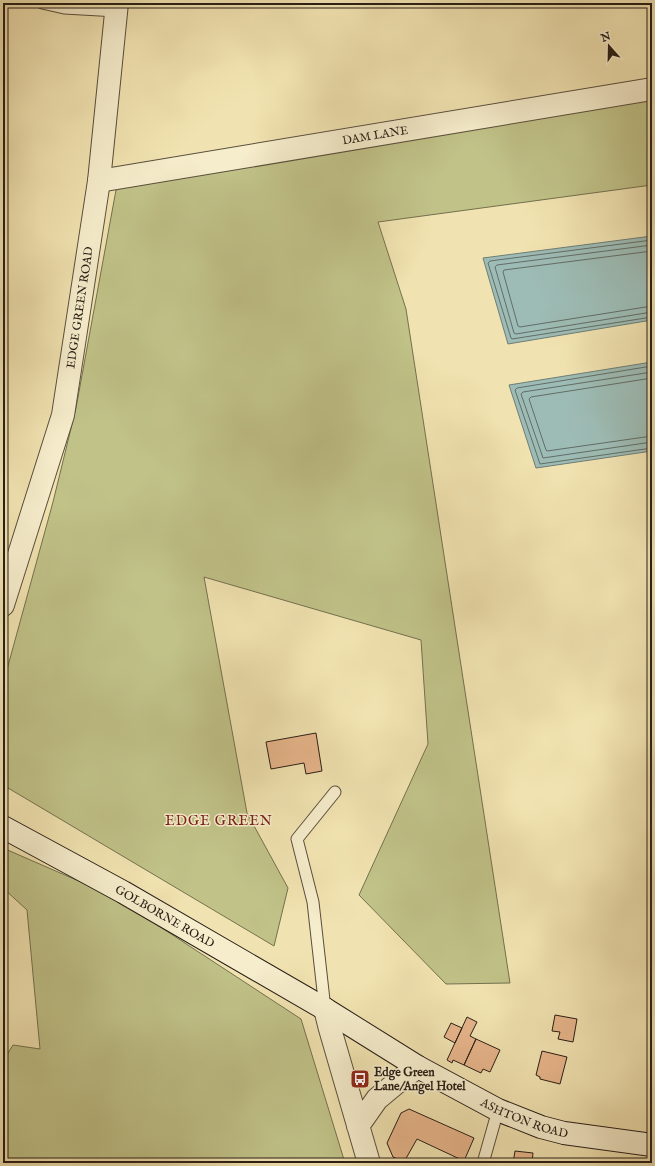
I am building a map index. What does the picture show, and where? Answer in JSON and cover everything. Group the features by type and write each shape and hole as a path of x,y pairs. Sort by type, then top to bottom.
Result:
{"street":[{"name":"EDGE GREEN ROAD","path":"3,605 62,415 99,181 117,7"},
{"name":"DAM LANE","path":"99,181 652,89"},
{"name":"GOLBORNE ROAD","path":"3,827 123,892 325,1009"},
{"name":"ASHTON ROAD","path":"325,1009 418,1067 498,1110 541,1127 564,1133 652,1145"},
{"path":"325,1009 369,1163"},
{"path":"358,1126 377,1099 418,1067"}],"lane":[{"path":"42,3 64,8 117,7"},
{"path":"325,1009 313,902 297,839 335,792"},
{"path":"483,1163 498,1110"}],"green space":[{"path":"652,100 652,185 378,222 406,309 510,983 446,984 359,895 428,744 421,640 204,577 247,813 288,888 274,946 3,785 3,684 53,502 76,408 116,190 136,176"},
{"path":"3,848 113,896 301,1019 345,1163 3,1163 3,1061 13,1045 40,1049 27,910 3,888"}],"water":[{"path":"652,236 652,320 508,344 483,258"},
{"path":"652,362 652,451 536,468 509,385"}],"building":[{"path":"316,733 322,771 306,774 304,763 271,769 266,742"},
{"path":"555,1015 577,1019 573,1042 558,1039 560,1032 552,1031"},
{"path":"467,1017 477,1022 470,1036 476,1039 464,1065 453,1060 452,1063 447,1060"},
{"path":"451,1023 462,1028 455,1043 444,1037"},
{"path":"476,1039 500,1050 490,1072 483,1069 481,1073 464,1065"},
{"path":"542,1051 567,1057 560,1084 540,1079 540,1077 536,1075"},
{"path":"409,1109 474,1138 464,1161 417,1139 404,1162 393,1157 387,1143 401,1113"},
{"path":"515,1151 533,1153 532,1163 513,1163"}],"place":[{"name":"Edge Green Lane/Angel Hotel","path":"360,1079"}],"district":[{"name":"EDGE GREEN","path":"219,821"}]}
